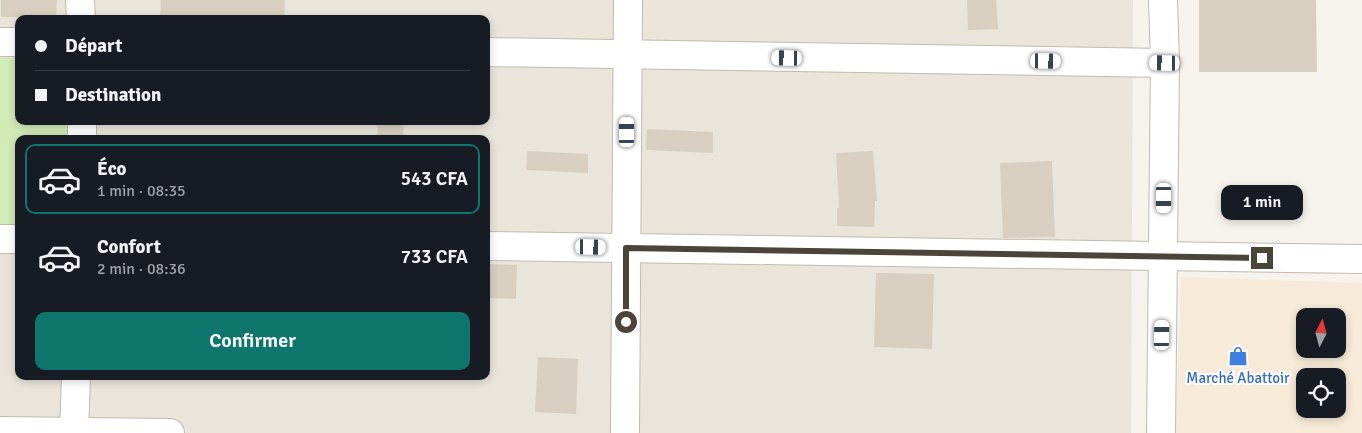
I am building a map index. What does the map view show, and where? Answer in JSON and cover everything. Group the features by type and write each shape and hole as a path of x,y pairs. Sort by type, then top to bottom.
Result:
{"street":[{"path":"80,0 81,15"},
{"path":"625,433 628,0"},
{"path":"1161,433 1165,63 1163,0"},
{"path":"0,42 15,42"},
{"path":"490,52 1165,63"},
{"path":"0,239 15,239"},
{"path":"490,246 1362,259"},
{"path":"74,432 76,380"},
{"path":"0,431 170,433"}],"shaded area":[{"path":"0,0 1133,0 1131,433 0,433"},
{"name":"Marché Abattoir","path":"1181,277 1362,283 1362,433 1176,433"}],"green space":[{"path":"0,58 15,58 15,125 81,125 81,135 15,135 15,239 0,238"}],"building":[{"path":"1,0 57,0 56,15 1,17"},
{"path":"161,0 285,0 284,15 160,15"},
{"path":"967,0 996,0 998,29 968,30"},
{"path":"1199,0 1316,0 1317,72 1199,72"},
{"path":"378,125 404,125 403,135 377,135"},
{"path":"647,129 713,132 713,153 646,150"},
{"path":"527,151 588,154 588,173 526,170"},
{"path":"873,151 877,201 875,201 874,227 837,226 837,208 839,208 836,153"},
{"path":"1052,161 1055,237 1003,238 1000,163"},
{"path":"490,264 517,265 516,299 490,298"},
{"path":"876,273 934,274 932,349 874,347"},
{"path":"538,357 578,359 576,414 535,412"}],"place":[{"name":"Marché Abattoir","path":"1238,356"}],"route":[{"path":"626,322 626,248 1262,258"}]}
